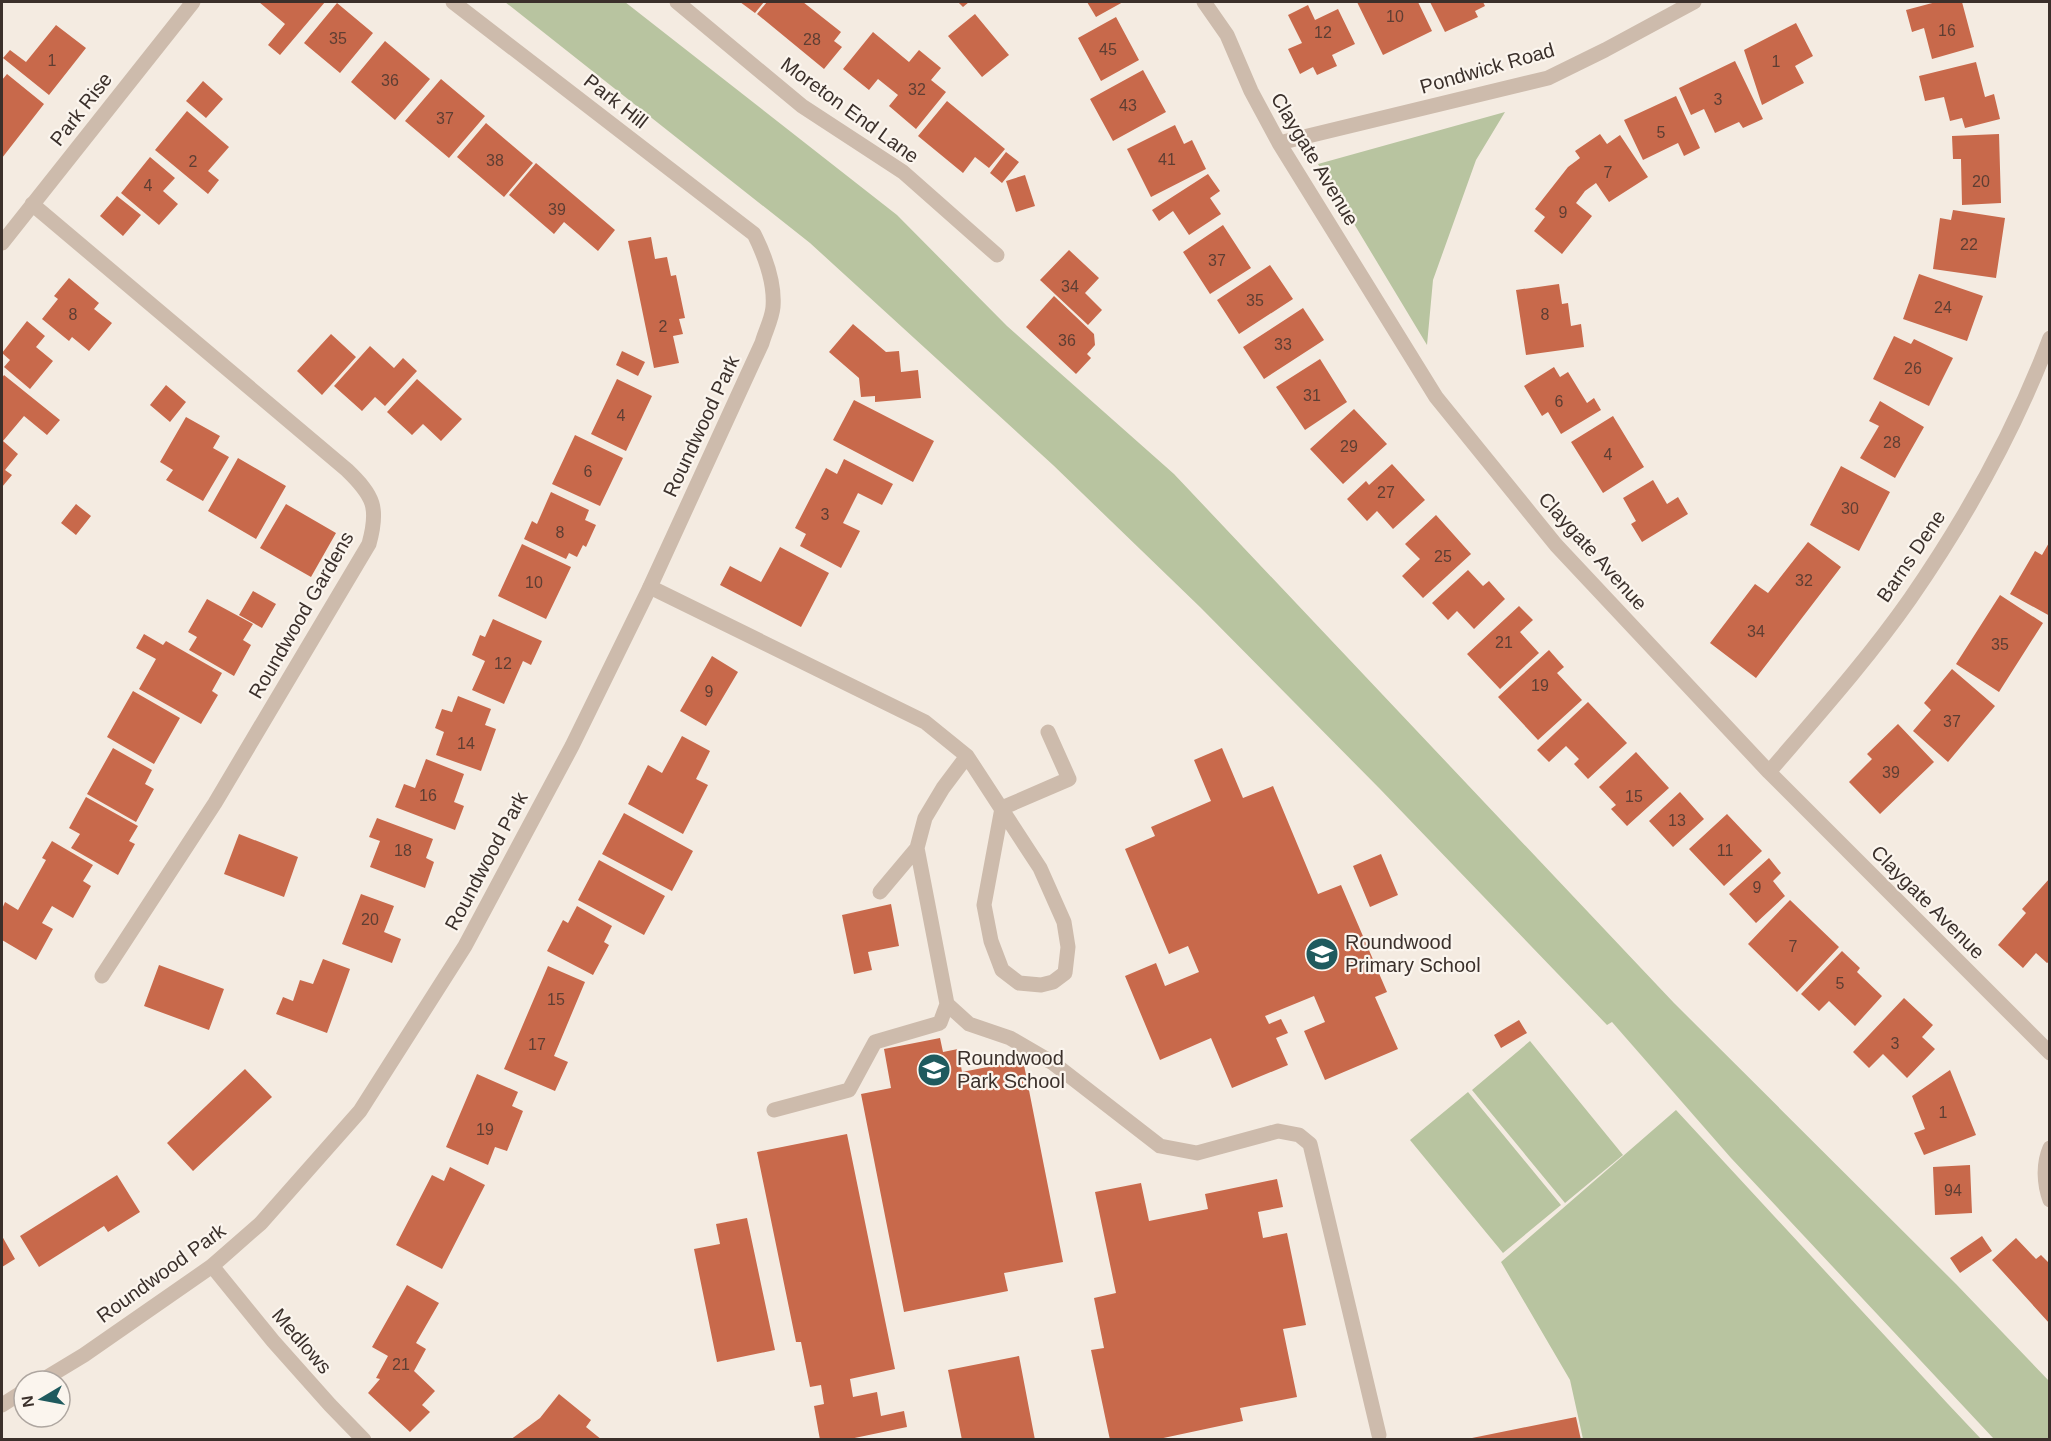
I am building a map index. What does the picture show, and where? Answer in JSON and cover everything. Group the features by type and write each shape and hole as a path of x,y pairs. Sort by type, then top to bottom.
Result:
{"street":[{"name":"Park Rise","path":"2,243 193,2"},
{"name":"Park Hill","path":"453,2 754,234"},
{"name":"Moreton End Lane","path":"677,2 802,106 903,172 997,255"},
{"name":"Claygate Avenue","path":"1204,2 1227,35 1251,91 1280,143 1436,397 1556,545 1769,772 2049,1053"},
{"name":"Pondwick Road","path":"1280,143 1548,78 1694,2"},
{"name":"Roundwood Gardens","path":"32,204 347,470 363,485 373,505 374,525 369,544 214,803 102,976"},
{"name":"Roundwood Park","path":"61,1369 212,1266 261,1223 360,1111 465,946 572,746 650,587 762,343 773,308 771,283 764,254 754,234"},
{"name":"Barns Dene","path":"1769,772 1828,704 1909,600 1952,534 2007,436 2049,339"},
{"path":"650,587 925,722 967,756 1002,808 1040,868 1064,922 1068,947 1065,973 1053,982 1041,985 1019,983 1002,970 991,941 984,905 1002,808"},
{"path":"1002,808 1069,779 1048,732"},
{"path":"880,892 917,848 925,818 943,788 967,756"},
{"path":"774,1110 849,1090 875,1042 940,1023 947,1004 917,848"},
{"path":"947,1004 969,1024 1010,1038 1053,1063 1160,1146 1197,1153 1278,1131 1299,1135 1310,1144 1379,1435"},
{"path":"2049,1148 2045,1177 2049,1200"},
{"name":"Medlows","path":"212,1266 273,1341 364,1440"}],"green space":[{"path":"505,2 625,2 897,215 1007,326 1174,474 1674,1003 1956,1284 2049,1381 2049,1439 1994,1439 1731,1158 1612,1022 1607,1025 1380,789 1200,607 1053,465 810,243"},
{"path":"1505,112 1476,160 1433,280 1427,345 1318,164"},
{"path":"1530,1041 1623,1155 1565,1203 1472,1090"},
{"path":"1468,1092 1561,1205 1503,1253 1410,1140"},
{"path":"1676,1110 1981,1439 1583,1439 1570,1380 1501,1262"}],"building":[{"path":"259,2 325,2 280,55 268,45 285,24"},
{"path":"740,2 764,2 755,13"},
{"path":"767,2 803,2 841,32 834,41 842,47 824,69 757,14"},
{"path":"958,2 969,2 963,7"},
{"path":"1087,2 1123,2 1096,17"},
{"path":"1357,2 1418,2 1432,31 1383,55"},
{"path":"1430,2 1483,2 1485,6 1475,11 1478,17 1445,32"},
{"path":"1936,2 1962,2 1974,47 1932,59 1924,28 1912,32 1906,10"},
{"path":"337,3 373,33 340,73 304,43"},
{"path":"1308,5 1315,20 1338,9 1355,44 1332,55 1337,66 1317,75 1313,67 1300,74 1288,49 1302,43 1288,15"},
{"path":"975,14 1009,55 982,77 948,36"},
{"path":"1116,17 1139,60 1101,81 1078,38"},
{"path":"1796,23 1813,56 1795,66 1804,83 1762,105 1744,50"},
{"path":"56,25 86,48 49,95 3,58 10,50 26,62"},
{"path":"873,32 909,62 919,50 941,68 931,80 946,92 916,129 889,106 898,95 878,79 869,90 843,69"},
{"path":"385,41 430,79 395,120 351,82"},
{"path":"1735,61 1763,119 1743,128 1739,122 1715,133 1704,109 1691,115 1679,88"},
{"path":"1976,62 1985,97 1994,94 2000,119 1965,128 1962,118 1950,121 1944,97 1925,101 1919,76"},
{"path":"1143,70 1166,112 1113,141 1090,99"},
{"path":"7,74 44,104 2,158 2,80"},
{"path":"441,79 485,116 449,158 405,121"},
{"path":"203,81 223,99 206,118 186,101"},
{"path":"1676,96 1700,148 1684,156 1678,143 1643,160 1624,120"},
{"path":"947,101 1005,149 989,168 975,157 963,173 918,136"},
{"path":"187,111 229,147 208,171 219,180 208,194 155,150"},
{"path":"486,123 533,163 504,197 457,157"},
{"path":"1175,125 1184,144 1192,140 1206,169 1151,197 1127,149"},
{"path":"1600,134 1607,144 1620,135 1648,177 1609,202 1596,183 1585,191 1576,203 1592,216 1562,254 1534,231 1545,217 1535,209 1568,167 1580,158 1575,151"},
{"path":"1999,134 2001,203 1962,205 1961,159 1953,159 1952,136"},
{"path":"1006,152 1019,162 1002,183 990,173"},
{"path":"150,157 175,178 163,191 178,204 159,225 121,193"},
{"path":"536,163 615,230 598,251 564,222 554,234 509,195"},
{"path":"1208,174 1220,191 1210,198 1221,214 1189,235 1173,211 1159,221 1152,210"},
{"path":"1025,175 1035,206 1016,212 1006,181"},
{"path":"117,196 141,215 123,236 100,216"},
{"path":"1953,210 2005,218 1996,278 1933,269 1940,218 1951,220"},
{"path":"1223,225 1251,268 1210,294 1183,252"},
{"path":"651,237 655,259 667,257 671,276 676,275 685,318 679,319 683,334 673,336 679,363 654,368 628,241"},
{"path":"1069,250 1099,278 1085,293 1102,310 1088,325 1040,280"},
{"path":"1270,265 1293,299 1239,334 1217,300"},
{"path":"1919,274 1983,296 1967,341 1903,319"},
{"path":"69,278 99,303 94,309 112,323 89,351 72,337 69,341 42,319 58,299 54,296"},
{"path":"1559,284 1562,304 1568,303 1571,326 1581,324 1584,347 1526,355 1516,290"},
{"path":"1054,296 1094,334 1095,345 1087,354 1091,358 1076,374 1026,327"},
{"path":"1303,308 1324,340 1264,379 1243,347"},
{"path":"27,321 45,336 36,347 53,361 30,389 4,367 10,360 2,353"},
{"path":"853,324 886,352 899,351 901,372 918,370 921,398 875,402 875,396 861,397 859,378 829,352"},
{"path":"331,334 356,357 322,395 297,371"},
{"path":"1894,336 1911,344 1914,339 1953,358 1929,406 1873,379"},
{"path":"370,346 394,368 403,358 417,371 385,406 375,397 362,411 334,386"},
{"path":"622,351 645,362 638,376 616,365"},
{"path":"1320,359 1347,402 1305,430 1276,387"},
{"path":"1554,367 1560,377 1568,372 1587,403 1594,398 1601,410 1561,434 1548,412 1542,416 1524,386"},
{"path":"4,375 60,420 47,435 24,416 3,441 18,454 5,470 12,475 2,487 2,378"},
{"path":"417,379 462,419 441,441 423,424 412,435 387,412"},
{"path":"617,379 652,396 626,451 591,434"},
{"path":"166,385 186,402 170,422 150,405"},
{"path":"854,400 934,441 913,482 833,440"},
{"path":"1880,401 1924,427 1895,478 1860,458 1879,426 1869,421"},
{"path":"1354,409 1387,444 1343,484 1310,449"},
{"path":"1613,416 1644,467 1603,493 1571,442"},
{"path":"186,417 220,436 213,448 229,457 203,501 166,480 173,470 160,462"},
{"path":"575,435 623,458 600,506 552,484"},
{"path":"238,458 286,486 256,539 208,511"},
{"path":"844,459 893,484 882,505 858,493 843,523 860,531 841,568 800,546 806,534 795,528 826,468 837,474"},
{"path":"1392,464 1425,500 1393,529 1377,511 1367,521 1347,499 1366,481 1369,485"},
{"path":"1841,466 1890,492 1859,551 1810,525"},
{"path":"1653,480 1667,504 1678,497 1688,514 1642,542 1631,524 1636,521 1623,498"},
{"path":"551,492 589,510 585,520 596,525 586,547 583,545 577,557 569,553 566,559 524,539 532,521 537,524"},
{"path":"76,504 91,516 76,535 61,523"},
{"path":"286,504 336,533 311,577 260,548"},
{"path":"1436,515 1471,554 1423,598 1402,576 1420,559 1405,544"},
{"path":"2050,541 2050,616 2010,594 2035,551 2042,555"},
{"path":"1808,542 1841,567 1756,678 1710,643 1755,584 1768,593"},
{"path":"522,544 571,567 546,619 498,596"},
{"path":"780,547 829,573 801,627 720,585 730,566 761,582"},
{"path":"1468,570 1483,586 1489,581 1505,599 1474,629 1457,611 1448,620 1432,603"},
{"path":"253,591 276,604 262,628 239,615"},
{"path":"2000,595 2043,623 1999,692 1956,664"},
{"path":"207,599 253,624 243,640 251,645 234,676 189,650 197,637 188,632"},
{"path":"1519,606 1533,620 1520,632 1539,653 1500,689 1467,654"},
{"path":"493,619 542,641 531,665 523,661 504,704 472,690 485,661 472,655 480,635 485,637"},
{"path":"144,634 163,645 166,641 222,673 212,691 218,695 201,724 139,689 156,659 136,648"},
{"path":"1549,650 1564,667 1557,673 1582,700 1538,740 1498,697"},
{"path":"712,656 738,672 706,726 680,711"},
{"path":"1952,669 1995,706 1948,762 1913,731 1931,710 1924,703"},
{"path":"133,691 180,718 154,764 107,737"},
{"path":"458,696 491,709 485,725 496,729 481,771 436,755 444,732 435,728 442,709 452,712"},
{"path":"1588,702 1627,743 1588,779 1574,764 1579,759 1566,746 1549,762 1537,750"},
{"path":"1898,724 1934,762 1880,814 1849,782 1872,759 1867,754"},
{"path":"682,736 710,751 696,779 708,785 683,834 628,804 648,765 662,773"},
{"path":"113,748 152,770 145,784 154,789 136,822 87,794"},
{"path":"1222,748 1243,798 1273,786 1318,894 1341,885 1387,992 1375,997 1398,1049 1325,1080 1304,1031 1325,1022 1314,996 1265,1016 1269,1024 1281,1019 1288,1033 1276,1038 1288,1065 1232,1088 1211,1038 1160,1060 1125,976 1156,963 1165,986 1199,972 1188,946 1169,954 1125,849 1155,836 1151,827 1211,801 1194,760"},
{"path":"1636,752 1669,788 1627,826 1611,809 1616,805 1599,787"},
{"path":"426,759 464,774 454,802 464,806 455,830 395,807 404,784 415,788"},
{"path":"1680,792 1704,819 1673,847 1649,821"},
{"path":"86,797 138,826 129,841 135,844 118,875 71,848 80,834 69,828"},
{"path":"624,813 693,851 672,891 602,854"},
{"path":"1727,814 1762,851 1724,886 1689,849"},
{"path":"377,818 433,839 426,858 434,862 425,888 370,867 380,841 369,837"},
{"path":"239,834 298,857 284,897 224,874"},
{"path":"52,841 93,865 83,881 91,886 73,918 52,906 42,923 53,929 36,960 2,940 2,909 5,902 18,910 46,860 42,858"},
{"path":"1381,854 1398,895 1370,907 1353,866"},
{"path":"1769,858 1781,873 1773,881 1785,896 1756,923 1729,894"},
{"path":"599,860 665,896 644,935 578,900"},
{"path":"2050,878 2050,961 2047,963 2036,953 2023,968 1998,945 2026,913 2022,909"},
{"path":"361,894 394,906 384,932 401,939 392,963 342,944"},
{"path":"1790,900 1839,947 1797,992 1748,944"},
{"path":"891,904 899,946 868,952 872,970 854,974 842,915"},
{"path":"577,906 612,926 604,942 609,945 593,975 547,951 563,920 568,923"},
{"path":"1842,951 1860,968 1857,972 1882,996 1855,1026 1829,1001 1819,1011 1801,994"},
{"path":"323,959 350,969 327,1033 276,1014 283,997 293,1001 300,980 313,984"},
{"path":"159,965 224,989 209,1030 144,1006"},
{"path":"548,966 585,982 554,1056 568,1062 555,1091 504,1069"},
{"path":"1904,998 1933,1025 1922,1037 1935,1049 1907,1078 1883,1054 1869,1068 1853,1052"},
{"path":"1519,1020 1527,1033 1501,1048 1494,1035"},
{"path":"940,1038 943,1052 958,1049 962,1072 1023,1060 1063,1262 1004,1273 1008,1291 904,1312 861,1094 891,1088 884,1049"},
{"path":"245,1069 272,1097 193,1171 167,1143"},
{"path":"1950,1070 1976,1135 1924,1155 1914,1133 1925,1129 1912,1096"},
{"path":"477,1074 518,1092 512,1106 523,1111 507,1151 495,1147 488,1165 446,1147"},
{"path":"847,1134 895,1369 850,1379 853,1397 877,1392 881,1416 904,1411 907,1427 845,1440 820,1440 814,1406 824,1404 821,1385 810,1387 801,1342 796,1342 757,1152"},
{"path":"1970,1165 1972,1213 1935,1215 1933,1167"},
{"path":"450,1167 485,1185 442,1269 396,1245 432,1175 444,1181"},
{"path":"117,1175 140,1212 108,1232 104,1226 39,1267 20,1236"},
{"path":"1277,1179 1283,1207 1258,1212 1263,1238 1287,1233 1306,1325 1283,1329 1297,1397 1240,1408 1243,1421 1154,1440 1110,1440 1091,1350 1104,1348 1094,1298 1116,1293 1095,1192 1141,1183 1149,1221 1208,1209 1205,1194"},
{"path":"747,1218 775,1350 717,1362 694,1249 720,1244 716,1224"},
{"path":"2,1236 15,1259 2,1267"},
{"path":"1982,1236 1992,1251 1960,1273 1950,1258"},
{"path":"2016,1238 2036,1259 2041,1255 2050,1264 2050,1324 1992,1260"},
{"path":"407,1285 439,1303 416,1343 426,1349 414,1371 435,1391 422,1405 430,1412 410,1432 368,1393 380,1379 376,1378 388,1356 372,1347"},
{"path":"1019,1356 1035,1440 962,1440 948,1370"},
{"path":"559,1394 591,1420 586,1427 602,1440 510,1440 540,1418"},
{"path":"1576,1417 1581,1440 1472,1440 1472,1438"}],"place":[{"name":"Roundwood Primary School","path":"1322,954"},
{"name":"Roundwood Park School","path":"934,1070"}]}
